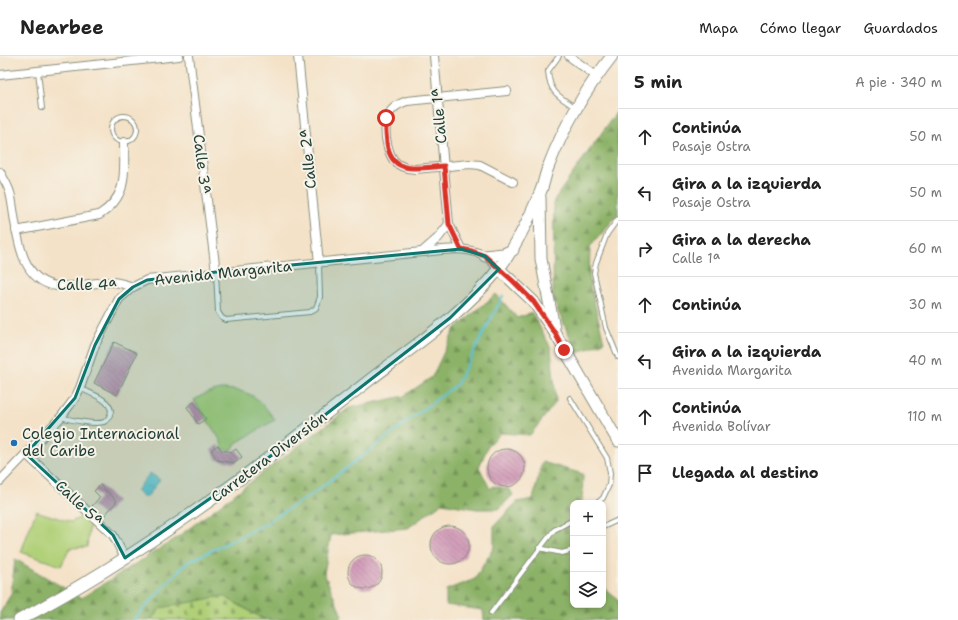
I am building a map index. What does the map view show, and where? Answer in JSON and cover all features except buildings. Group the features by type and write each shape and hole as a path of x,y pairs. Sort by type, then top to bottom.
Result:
{"main road":[{"path":"555,333 542,270 540,244 540,192 548,167 564,129 596,76 612,56"},
{"name":"Carretera Diversión","path":"19,620 125,558 207,503 292,441 450,318 477,294 513,250 540,192"},
{"path":"519,239 532,230 540,219"},
{"path":"485,256 503,254 513,250"},
{"path":"499,269 533,301 555,333 618,441"}],"street":[{"path":"0,75 179,56"},
{"name":"Calle 3ª","path":"189,56 216,272"},
{"name":"Calle 2ª","path":"298,56 319,263"},
{"name":"Calle 1ª","path":"434,56 449,224"},
{"path":"569,56 596,76"},
{"path":"507,91 438,97 400,103 386,118 385,130 390,155 400,166 415,169 470,164 480,165 513,182"},
{"path":"16,231 100,215 107,211 118,199 122,190 124,181 124,142"},
{"name":"Calle 4ª","path":"0,172 11,195 16,231 27,266 34,275 44,282 55,286 66,287 113,282 133,287"},
{"path":"422,252 438,238 449,224 461,249"},
{"name":"Avenida Margarita","path":"0,481 61,417 75,398 95,345 119,299 133,287 147,280 461,249 485,256 499,269"},
{"name":"Calle 5ª","path":"26,454 113,535 125,558"}],"lane":[{"path":"559,56 548,71 549,83 554,92 577,108"},
{"path":"38,71 42,108"},
{"path":"123,115 132,118 135,121 137,129 137,133 132,140 124,142 115,139 110,131 110,127 114,119 123,115"},
{"path":"618,219 607,234 596,263 594,273 606,328 618,357"},
{"path":"216,272 218,312 222,318 226,320 310,312 316,308 320,297 319,263"},
{"path":"61,417 100,423 108,419 111,411 108,404 80,388"},
{"path":"570,398 607,458 610,473 609,485 600,500"},
{"path":"606,526 618,520"},
{"path":"491,614 554,530 570,522"},
{"path":"539,548 562,553 570,551"}],"highlighted area":[{"path":"461,249 485,256 499,269 450,318 285,446 125,558 113,535 26,454 75,398 95,345 119,299 133,287 147,280 216,272"}],"green space":[{"path":"618,110 618,214 590,247 589,281 604,342 577,353 553,300 554,200"},
{"path":"496,294 517,318 532,313 551,348 556,402 530,435 501,433 488,446 479,467 490,489 494,486 510,490 513,495 499,509 477,509 442,503 408,528 331,535 324,573 342,616 339,620 266,620 223,596 161,608 151,620 0,620 0,613 11,594 15,559 81,598 175,539 349,408 404,396 432,377 455,329"},
{"path":"224,389 241,391 254,397 264,406 275,420 236,443 232,450 222,449 221,441 194,400 216,390"},
{"path":"542,462 583,474 582,500 570,500 570,608 606,608 606,590 618,600 618,620 484,620 483,610 446,605 446,590 475,579 494,547 494,526 517,502 533,499"},
{"path":"36,511 71,522 83,516 90,522 87,547 70,548 61,566 21,552"},
{"path":"223,596 265,620 151,620 161,608"}],"water":[{"path":"150,473 160,480 146,498 136,491"}],"waterway":[{"path":"133,620 186,563 256,529 311,495 457,384 503,296"}],"place":[{"name":"Colegio Internacional del Caribe","path":"14,443"}],"route":[{"path":"386,118 385,125 390,155 400,166 415,169 444,166 449,224 461,249 485,256 513,281 533,301 555,333 564,350"}]}
